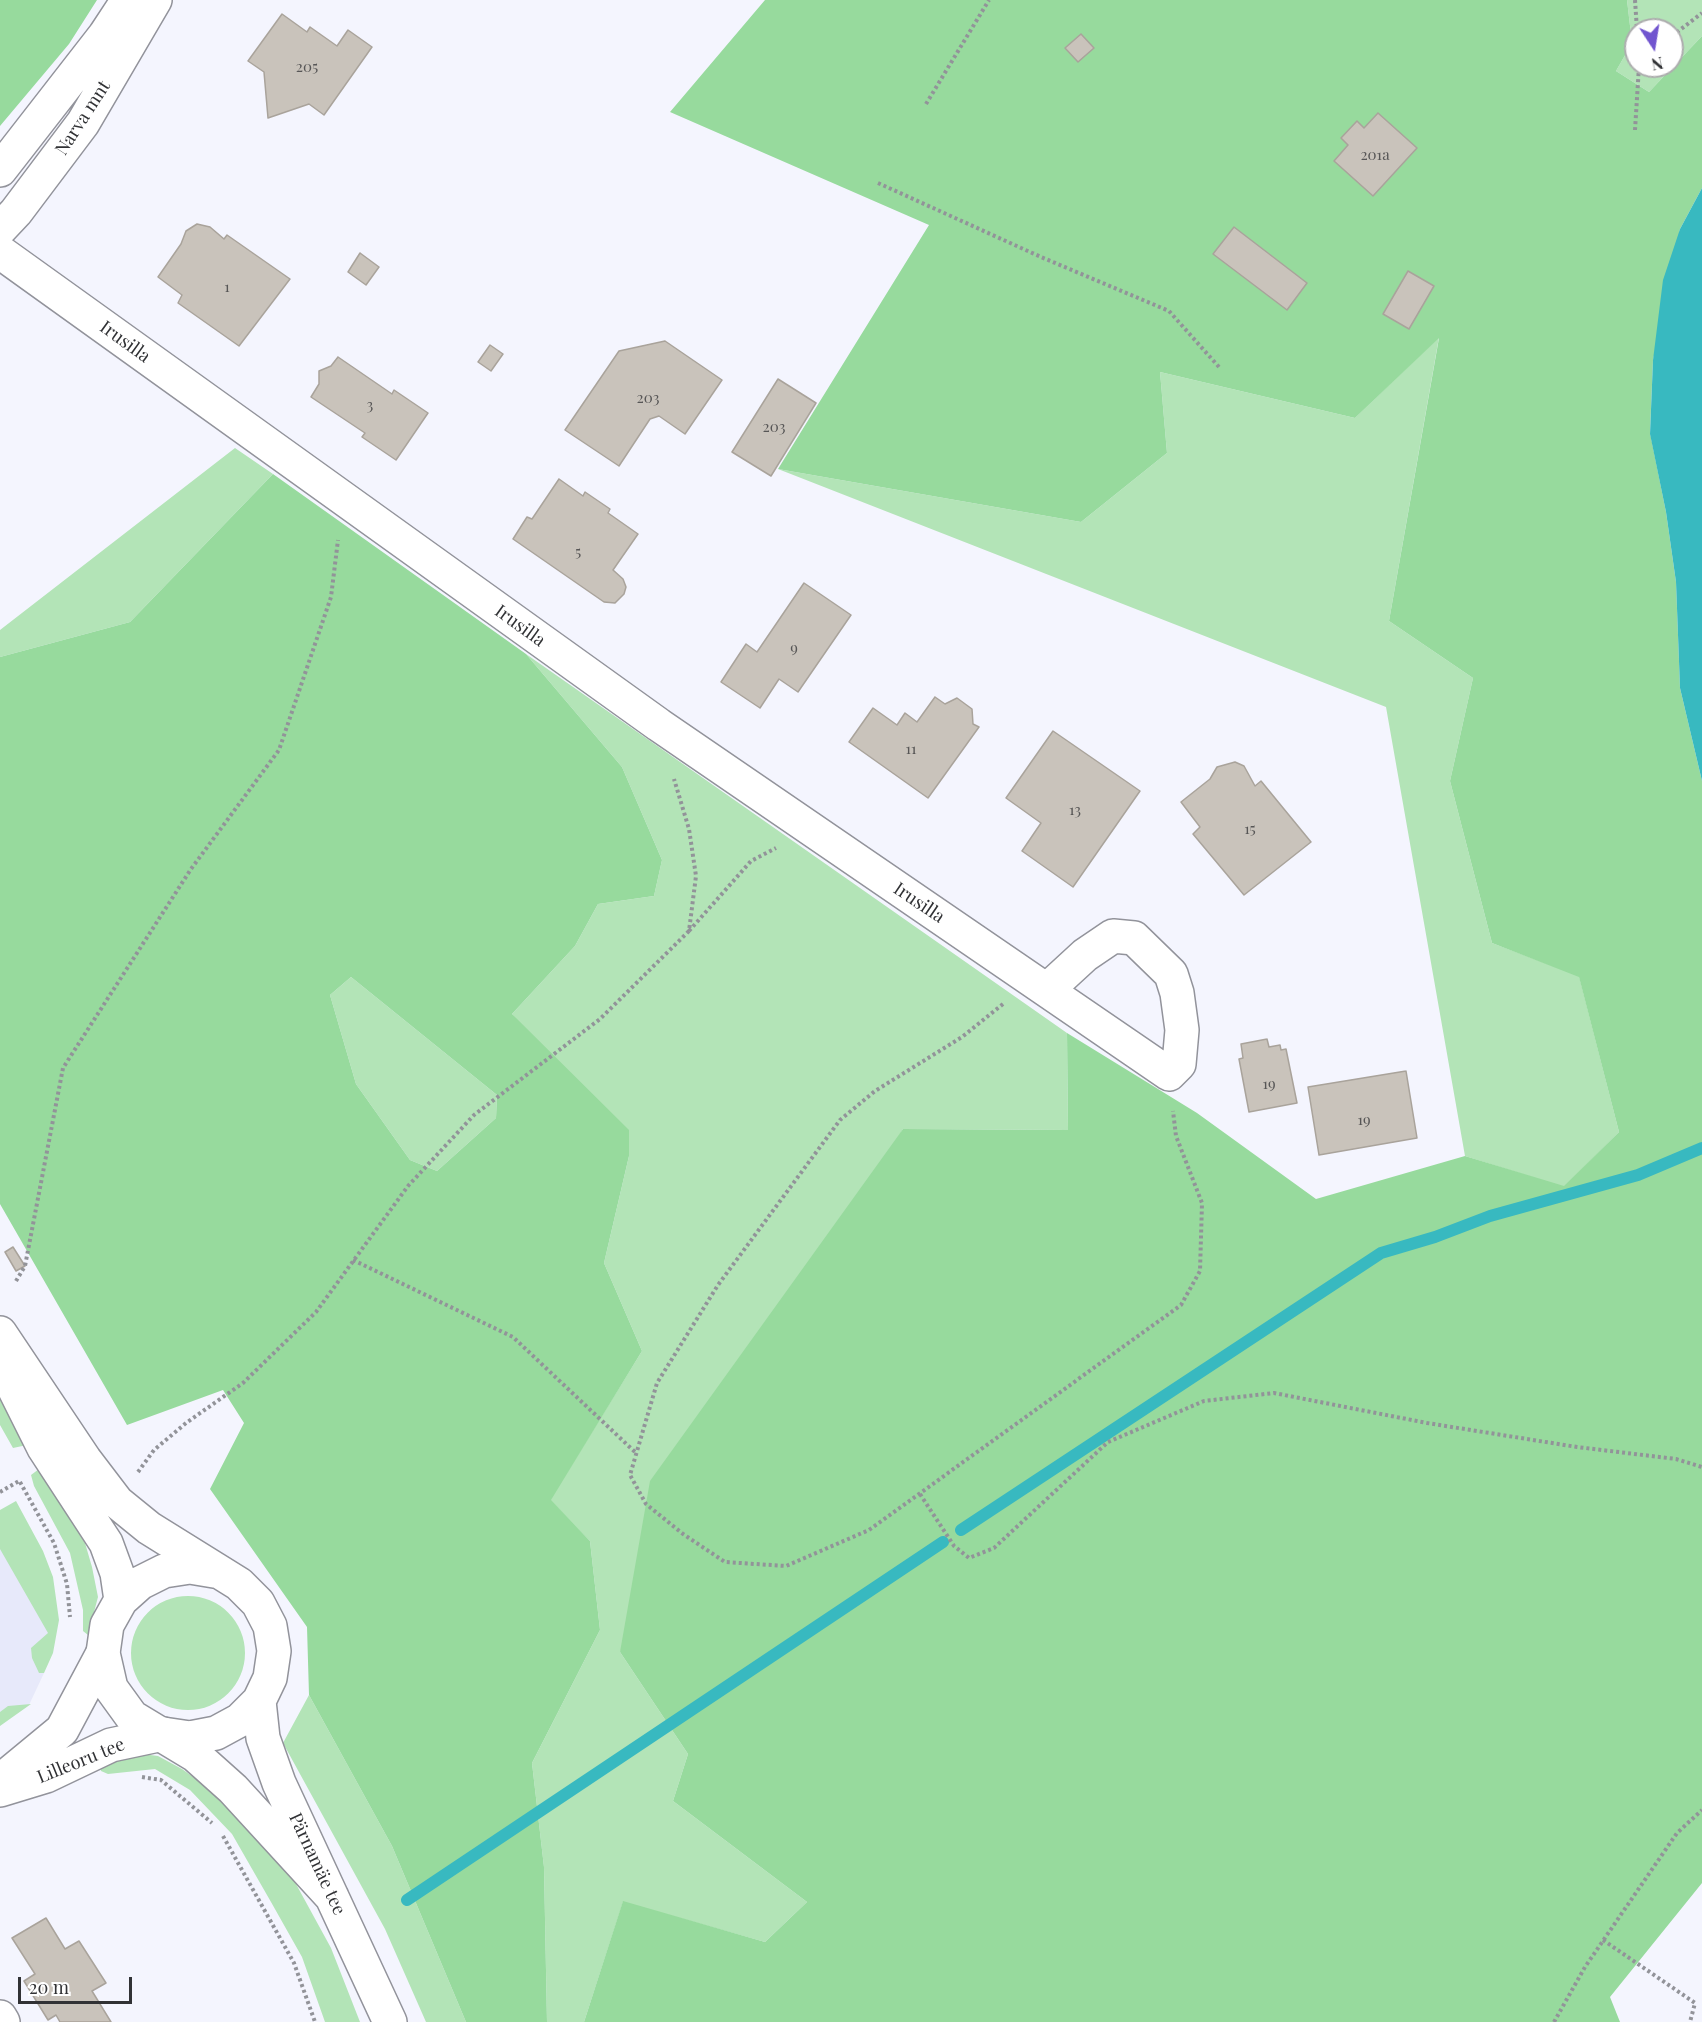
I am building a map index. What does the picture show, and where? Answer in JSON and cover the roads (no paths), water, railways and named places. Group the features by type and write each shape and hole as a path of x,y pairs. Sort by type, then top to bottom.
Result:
{"main road":[{"name":"Narva mnt","path":"0,170 105,35 128,0"},
{"name":"Narva mnt","path":"0,229 16,212 83,123 155,0"},
{"name":"Irusilla","path":"0,252 659,725 1169,1074 1179,1064 1181,1048 1177,993 1171,974 1134,938 1113,936 1038,984"},
{"path":"0,1333 67,1434 117,1502 149,1528 216,1572 239,1584 258,1603 270,1626 274,1651 272,1669 259,1701 240,1720 216,1733 190,1738 163,1734"},
{"path":"0,1360 44,1448 106,1544 117,1573 121,1600"},
{"path":"216,1572 190,1567 164,1571 140,1582 121,1600 107,1625 103,1653 111,1688 132,1717 195,1755 233,1789 332,1897"},
{"name":"Lilleoru tee","path":"0,1781 62,1730 103,1653"},
{"name":"Pärnamäe tee","path":"259,1701 263,1738 279,1783 390,2022"},
{"name":"Lilleoru tee","path":"0,1790 46,1776 111,1745 163,1734"},
{"path":"0,2017 3,2022"}],"water":[{"path":"1702,188 1702,781 1680,688 1676,582 1666,512 1650,434 1653,360 1663,280 1680,229"}],"waterway":[{"path":"961,1530 1381,1253 1435,1237 1490,1216 1638,1175 1702,1148"},
{"path":"407,1900 943,1542"}]}
